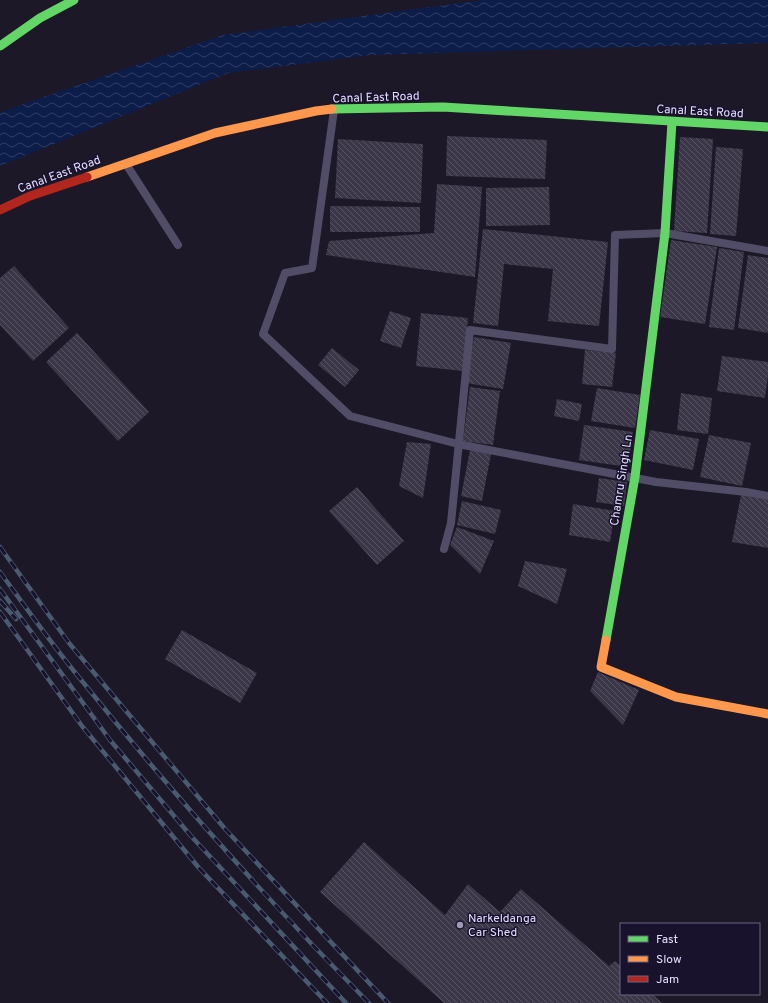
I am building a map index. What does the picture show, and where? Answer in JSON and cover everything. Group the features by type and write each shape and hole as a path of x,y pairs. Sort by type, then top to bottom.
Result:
{"street":[{"path":"0,46 40,18 74,0"},
{"name":"Canal East Road","path":"0,210 30,196 214,133 316,111 334,109 443,106 672,122 768,127"},
{"name":"Chamru Singh Ln","path":"672,122 665,234 635,477 601,667 676,697 768,714"}],"lane":[{"path":"334,109 312,268 285,273 263,334 350,416 458,444 656,482 746,492 768,496"},
{"path":"126,163 178,245"},
{"path":"444,549 451,523 470,330 612,349 615,236 665,234 768,251"}],"water":[{"path":"482,0 768,0 768,43 371,55 228,73 0,166 0,113 223,35"}],"building":[{"path":"447,136 547,140 545,179 446,176"},
{"path":"680,137 713,139 707,233 674,231"},
{"path":"338,139 423,144 421,203 335,198"},
{"path":"716,147 743,149 736,236 710,234"},
{"path":"437,184 482,187 475,277 326,255 329,241 434,233"},
{"path":"549,187 550,225 486,226 486,188"},
{"path":"330,206 420,207 420,232 330,232"},
{"path":"483,229 608,242 599,326 548,321 553,269 504,264 498,326 473,323"},
{"path":"671,240 717,247 705,324 660,317"},
{"path":"719,248 744,252 734,330 709,327"},
{"path":"748,255 768,258 768,333 738,328"},
{"path":"14,266 69,328 33,361 0,325 0,278"},
{"path":"390,311 411,318 401,348 380,341"},
{"path":"421,313 468,318 463,371 416,366"},
{"path":"77,333 149,412 118,441 46,362"},
{"path":"474,337 511,343 503,389 466,383"},
{"path":"332,348 359,370 345,387 318,365"},
{"path":"585,350 616,353 612,387 582,384"},
{"path":"722,356 768,362 765,398 717,391"},
{"path":"470,387 500,391 493,445 463,441"},
{"path":"597,388 640,395 635,428 591,421"},
{"path":"681,393 712,398 708,434 677,430"},
{"path":"557,399 582,404 579,421 554,416"},
{"path":"584,425 633,432 628,467 579,460"},
{"path":"650,430 699,439 693,470 644,460"},
{"path":"709,435 751,443 742,486 700,477"},
{"path":"407,442 431,444 423,498 399,486"},
{"path":"470,450 491,454 482,501 461,496"},
{"path":"599,478 627,482 624,506 596,502"},
{"path":"357,487 404,541 377,565 329,511"},
{"path":"741,495 768,500 768,548 732,542"},
{"path":"462,501 501,510 495,534 457,525"},
{"path":"573,504 615,511 610,542 569,535"},
{"path":"457,527 494,541 480,574 450,545"},
{"path":"525,561 567,569 557,604 518,586"},
{"path":"182,630 257,673 240,703 165,659"},
{"path":"598,672 639,690 623,725 590,691"},
{"name":"Narkeldanga Car Shed","path":"364,842 445,915 468,884 500,912 521,889 609,966 615,961 620,965 620,995 653,995 662,1003 444,1003 320,892"}],"railway":[{"path":"0,547 69,643 226,830 388,1003"},
{"path":"0,572 40,627 116,723 221,846 369,1003"},
{"path":"0,589 110,740 191,836 346,1003"},
{"path":"0,601 16,619"},
{"path":"0,612 82,726 199,868 327,1003"}],"traffic: fast":[{"path":"0,46 40,18 74,0"},
{"path":"332,109 443,107 768,127"},
{"path":"606,640 635,477 665,233 672,122"}],"traffic: slow":[{"path":"87,177 215,133 316,111 332,109"},
{"path":"606,640 601,667 676,697 768,714"}],"traffic: jam":[{"path":"0,210 30,196 87,177"}],"place":[{"name":"Narkeldanga Car Shed","path":"460,925"}]}
